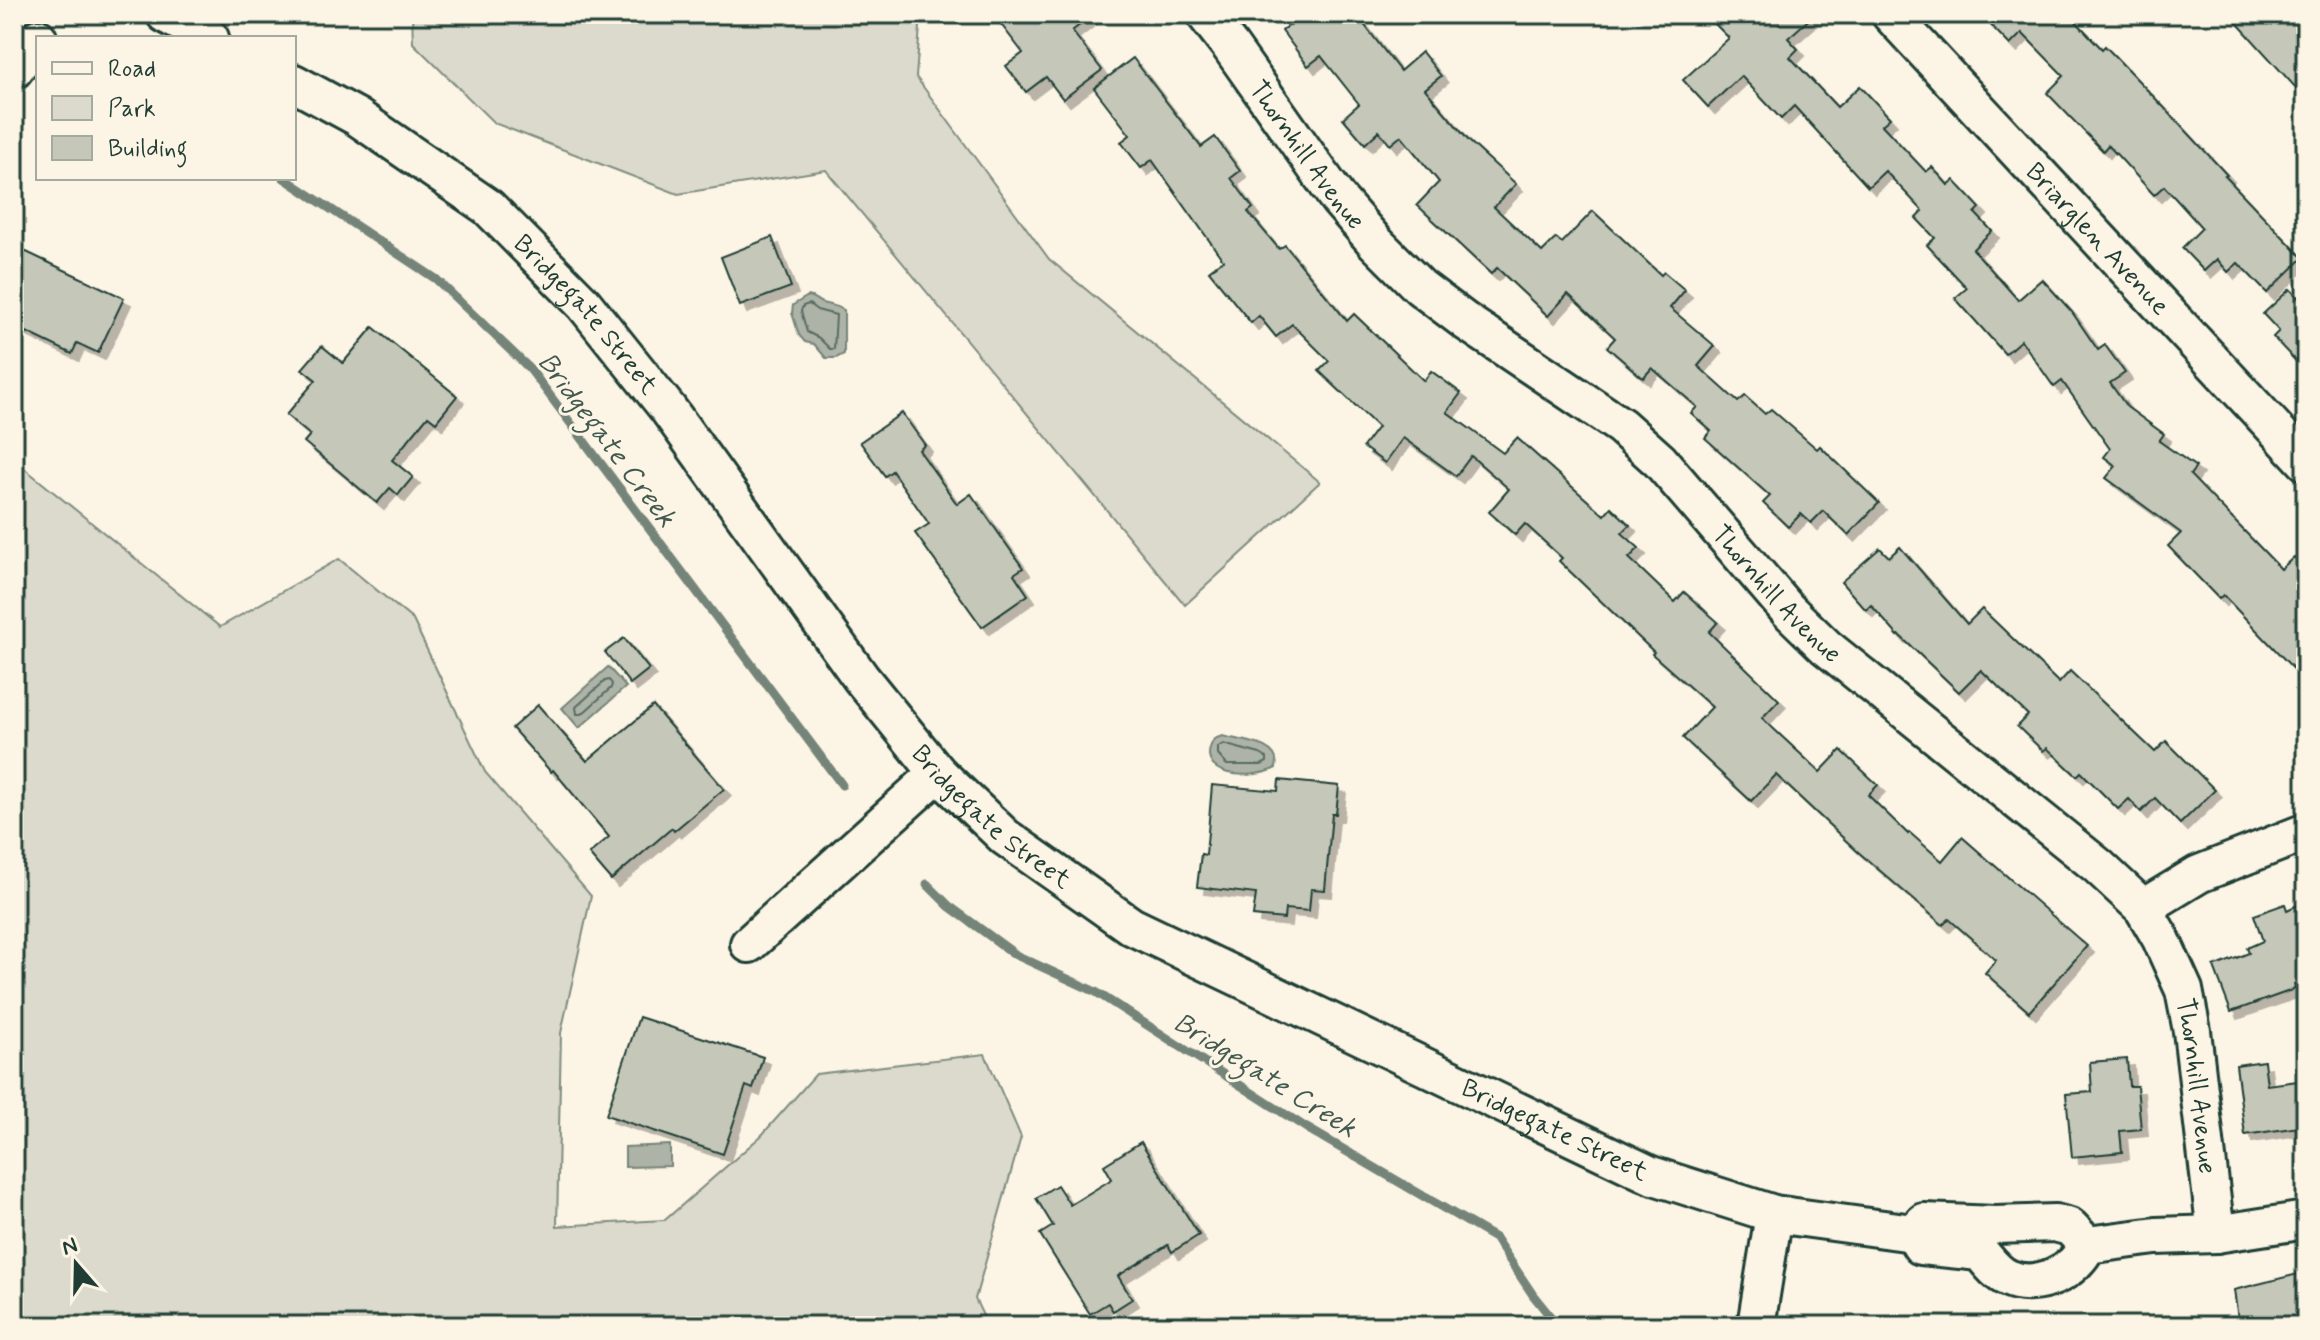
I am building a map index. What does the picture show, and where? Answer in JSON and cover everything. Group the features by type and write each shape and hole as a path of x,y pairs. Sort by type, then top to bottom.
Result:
{"street":[{"path":"40,36 56,14"},
{"path":"165,14 206,36"},
{"name":"Thornhill Avenue","path":"1205,14 1338,199 1420,287 1621,426 1660,461 1788,610 1826,647 2098,866 2143,908 2184,990 2192,1031 2216,1234"},
{"name":"Briarglen Avenue","path":"1890,14 2306,462"},
{"path":"14,70 36,41"},
{"name":"Bridgegate Street","path":"296,84 357,117 488,207 584,304 668,409 861,678 938,773 1005,837 1131,926 1651,1175 1774,1214 1913,1233 1924,1222 1988,1238 2055,1223 2070,1227 2087,1245"},
{"path":"749,944 938,773"},
{"path":"2143,908 2199,874 2306,832"},
{"path":"1756,1326 1774,1214"},
{"path":"1988,1238 1997,1272 2028,1283 2049,1279 2068,1269 2081,1259 2087,1245 2156,1236 2216,1234 2306,1220"}],"green space":[{"path":"412,14 921,14 916,77 1049,259 1320,482 1185,605 826,170 678,194 494,123 413,43"},
{"path":"14,460 220,627 339,559 413,620 485,772 591,896 561,1033 557,1226 665,1220 761,1136 816,1074 985,1054 1021,1137 975,1299 988,1326 14,1326"}],"water":[{"path":"808,296 844,310 844,354 826,358 814,344 805,342 799,335 792,313 793,305"},
{"path":"608,667 626,687 579,728 562,708"},
{"path":"1222,736 1266,748 1276,759 1276,768 1241,775 1218,769 1211,762 1209,752 1214,739"},
{"path":"670,1145 670,1166 625,1167 625,1147"}],"building":[{"path":"993,14 1094,14 1072,31 1102,70 1063,99 1046,77 1026,92 1006,66 1023,53"},
{"path":"1304,14 1356,14 1400,71 1422,52 1441,76 1425,89 1468,140 1516,184 1494,207 1542,252 1556,238 1562,243 1593,211 1661,275 1664,272 1685,290 1670,308 1715,346 1698,366 1738,402 1745,396 1765,414 1771,409 1817,449 1820,446 1879,503 1848,535 1823,511 1811,523 1801,514 1788,527 1763,503 1770,496 1705,438 1711,431 1691,413 1697,407 1652,368 1643,378 1607,347 1615,338 1568,294 1548,316 1497,268 1491,274 1417,205 1439,182 1401,136 1390,145 1379,131 1365,144 1343,118 1359,104 1321,56 1308,66 1282,31"},
{"path":"1705,14 1815,14 1788,38 1798,49 1790,57 1837,107 1860,86 1890,118 1882,125 1926,172 1932,167 1948,185 1954,180 1980,208 1975,213 1992,231 1973,249 2018,300 2042,279 2072,312 2098,350 2105,345 2125,373 2110,383 2127,407 2164,434 2159,441 2196,467 2190,475 2281,569 2294,557 2306,569 2306,682 2223,595 2219,599 2168,546 2181,533 2106,478 2116,466 2104,457 2110,449 2062,381 2054,387 2021,340 2005,354 1955,298 1967,288 1927,245 1935,238 1916,218 1923,211 1885,171 1868,187 1794,106 1781,119 1741,76 1708,107 1683,80 1729,38"},
{"path":"1980,14 2069,14 2102,49 2105,46 2179,123 2303,258 2267,293 2238,263 2228,272 2217,259 2204,271 2182,248 2202,228 2164,186 2154,195 2108,145 2103,151 2047,93 2064,76 2022,33 2010,45"},
{"path":"2229,14 2306,14 2306,99"},
{"path":"1133,58 1201,147 1215,137 1240,171 1231,178 1253,208 1248,212 1279,249 1285,245 1347,321 1354,314 1424,381 1431,371 1461,393 1447,412 1503,453 1517,438 1604,515 1611,507 1630,525 1622,533 1639,548 1629,558 1675,602 1684,592 1718,622 1709,632 1779,700 1762,718 1820,772 1841,750 1878,785 1868,795 1908,834 1942,861 1962,837 2087,946 2029,1012 1985,973 1996,960 1949,919 1943,925 1857,851 1776,775 1751,801 1683,738 1712,707 1652,654 1654,652 1525,524 1515,535 1489,512 1509,489 1471,456 1456,476 1403,438 1385,463 1363,447 1378,427 1319,371 1329,361 1292,324 1276,337 1259,316 1251,323 1209,271 1223,260 1152,160 1141,168 1121,142 1130,135 1094,88"},
{"path":"772,237 791,287 740,306 721,257"},
{"path":"20,249 124,298 98,353 77,343 72,354 14,326 14,262"},
{"path":"2290,289 2306,306 2306,372 2273,337 2279,331 2263,314"},
{"path":"373,327 457,396 436,422 428,416 392,460 413,477 398,495 390,488 377,503 304,442 310,435 286,415 316,380 302,369 322,346 343,363"},
{"path":"902,413 925,445 919,450 957,504 971,494 1023,568 1014,574 1028,595 982,627 915,533 929,524 892,471 885,476 860,442"},
{"path":"1900,547 1967,624 1982,609 2059,683 2070,671 2155,752 2166,741 2215,790 2180,824 2155,798 2141,812 2129,799 2118,809 2081,772 2077,776 2047,748 2043,751 2017,726 2028,715 1981,670 1959,692 1898,636 1871,605 1866,610 1841,582 1880,548 1889,557"},
{"path":"624,638 649,669 630,684 605,652"},
{"path":"538,705 587,761 653,706 724,789 611,880 589,854 609,837 553,770 551,772 512,728"},
{"path":"1279,780 1339,786 1336,814 1332,814 1325,890 1311,889 1309,911 1285,909 1284,919 1253,916 1256,894 1197,887 1201,854 1206,855 1212,785 1278,791"},
{"path":"2306,901 2306,980 2294,984 2295,989 2231,1012 2214,967 2249,953 2247,948 2263,941 2254,915 2285,904 2287,910"},
{"path":"639,1017 763,1057 753,1089 746,1086 723,1154 606,1115"},
{"path":"2127,1059 2129,1086 2137,1086 2141,1129 2120,1131 2122,1152 2072,1157 2066,1094 2092,1092 2090,1062"},
{"path":"2264,1061 2267,1085 2306,1080 2306,1126 2245,1135 2236,1065"},
{"path":"1141,1142 1199,1235 1172,1252 1168,1245 1118,1276 1132,1299 1113,1311 1108,1303 1090,1314 1040,1234 1053,1226 1036,1198 1057,1185 1070,1205 1112,1179 1104,1165"},
{"path":"2306,1272 2306,1326 2239,1326 2234,1290"}],"waterway":[{"name":"Bridgegate Creek","path":"287,180 436,279 530,369 842,785"},
{"name":"Bridgegate Creek","path":"927,884 949,906 1016,955 1096,992 1305,1127 1495,1238 1558,1326"}]}
